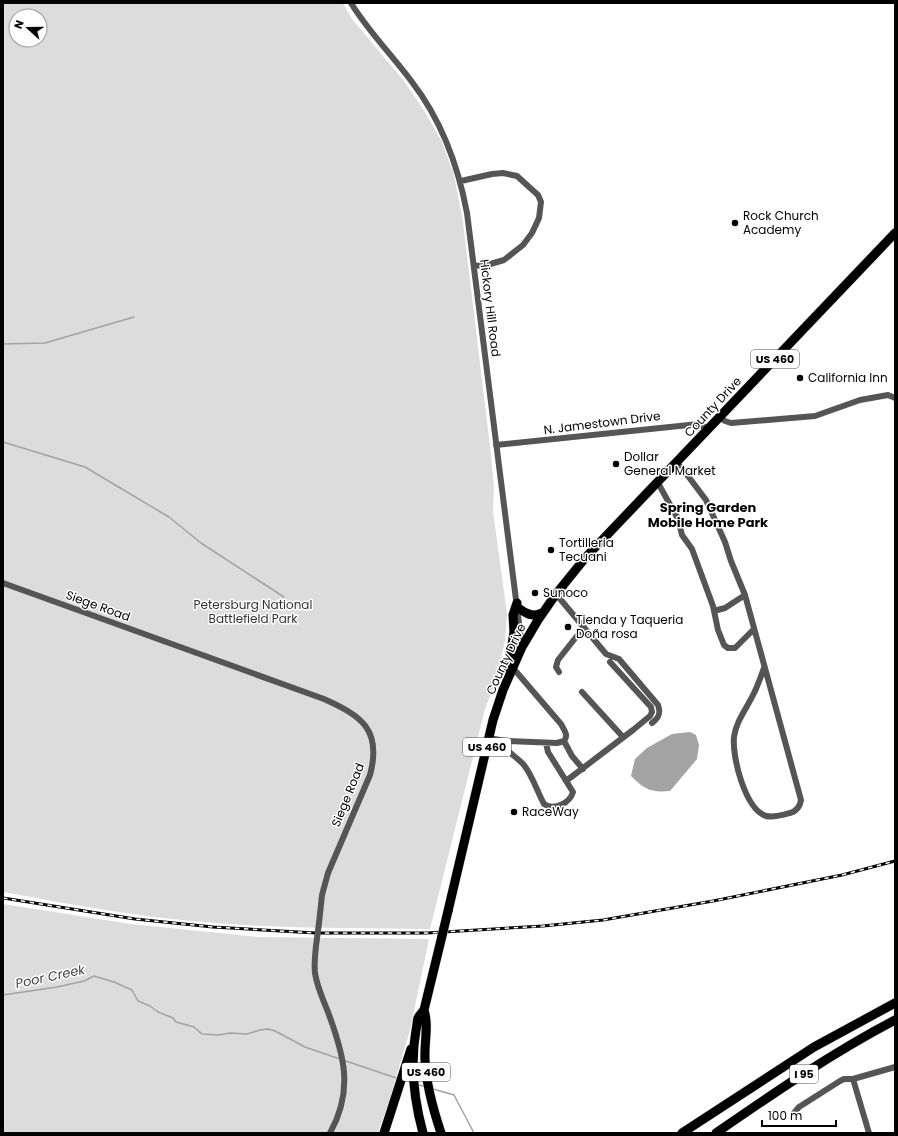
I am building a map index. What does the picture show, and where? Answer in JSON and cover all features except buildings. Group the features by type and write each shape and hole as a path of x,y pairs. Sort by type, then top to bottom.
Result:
{"highway":[{"name":"County Drive","path":"422,1133 414,1088 415,1040 418,1017 424,1010 495,712 522,647 542,613 586,557 895,233"},
{"path":"507,682 514,632 513,615 517,605 530,615 539,615 542,613"},
{"name":"I 95","path":"690,1133 724,1106 768,1076 814,1047 895,1003"},
{"name":"County Drive","path":"424,1010 428,1021 425,1059 428,1086 441,1133"},
{"name":"I 95","path":"716,1133 847,1046 895,1020"},
{"path":"384,1133 408,1057 415,1040"},
{"path":"682,1133 724,1106"}],"street":[{"name":"Hickory Hill Road","path":"350,3 361,19 412,82 428,106 449,145 461,181 474,266 522,647"},
{"path":"461,181 503,173 517,176 538,195 541,202 539,218 532,233 523,245 504,260 487,265 474,266"},
{"path":"720,418 731,422 809,417 822,414 860,400 888,395 895,398"},
{"name":"N. Jamestown Drive","path":"496,445 698,424 709,429"},
{"path":"677,463 706,500 725,542 731,561 746,595 764,668 801,800 799,807 794,811 771,817 762,814 749,799 743,784 734,747 737,725 755,692 764,668"},
{"path":"658,483 678,519 682,535 692,549 714,611 724,645 728,648 735,648 754,629"},
{"name":"Siege Road","path":"3,583 324,699 345,709 361,721 371,737 373,761 370,775 328,873 322,895 314,964 317,984 342,1051 344,1074 343,1096 341,1107 330,1133"},
{"path":"556,594 606,654 619,660 658,705 660,708 659,716 652,723"},
{"path":"714,611 729,606 746,595"},
{"path":"559,672 556,666 558,660 584,627"},
{"path":"566,781 650,716 652,710 638,692 610,662"},
{"path":"513,668 561,724 566,733 564,741 572,756 583,769"},
{"path":"582,692 623,737"},
{"path":"489,738 500,741 546,743 557,743 564,741"},
{"path":"500,741 528,771 543,802 547,806 552,807 558,806 572,797 573,792 548,752 546,743"},
{"path":"794,1113 799,1107 840,1081 853,1079 895,1067"},
{"path":"853,1079 869,1133"}],"green space":[{"name":"Petersburg National Battlefield Park","path":"3,3 343,3 352,19 404,81 425,112 441,140 454,175 463,222 491,455 494,487 493,511 507,614 505,641 500,670 485,709 430,929 243,925 162,918 56,902 3,892"},
{"path":"3,904 131,924 258,937 429,939 410,1030 378,1133 3,1133"}],"shaded area":[{"path":"690,732 696,735 699,745 697,759 670,791 653,791 644,787 631,776 635,759 647,748 672,734"}],"waterway":[{"path":"3,344 45,343 134,317"},
{"path":"3,442 85,467 169,517 201,543 284,597"},
{"name":"Poor Creek","path":"3,995 57,987 84,981 94,976 114,982 132,990 138,1001 173,1018 176,1022 194,1027 202,1034 247,1034 268,1029 275,1031 305,1047 340,1059"},
{"name":"Poor Creek","path":"346,1061 399,1079"},
{"name":"Poor Creek","path":"419,1085 423,1086"},
{"name":"Poor Creek","path":"433,1089 454,1095 474,1133"}],"railway":[{"path":"3,898 135,919 213,927 316,933 427,933 543,926 603,920 713,901 842,875 895,861"}],"place":[{"name":"Rock Church Academy","path":"735,223"},
{"name":"California Inn","path":"800,378"},
{"name":"Dollar General Market","path":"616,464"},
{"name":"Tortilleria Tecuani","path":"551,550"},
{"name":"Sunoco","path":"535,593"},
{"name":"Tienda y Taqueria Doña rosa","path":"568,627"},
{"name":"RaceWay","path":"514,812"}],"district":[{"name":"Spring Garden Mobile Home Park","path":"708,514"}]}
